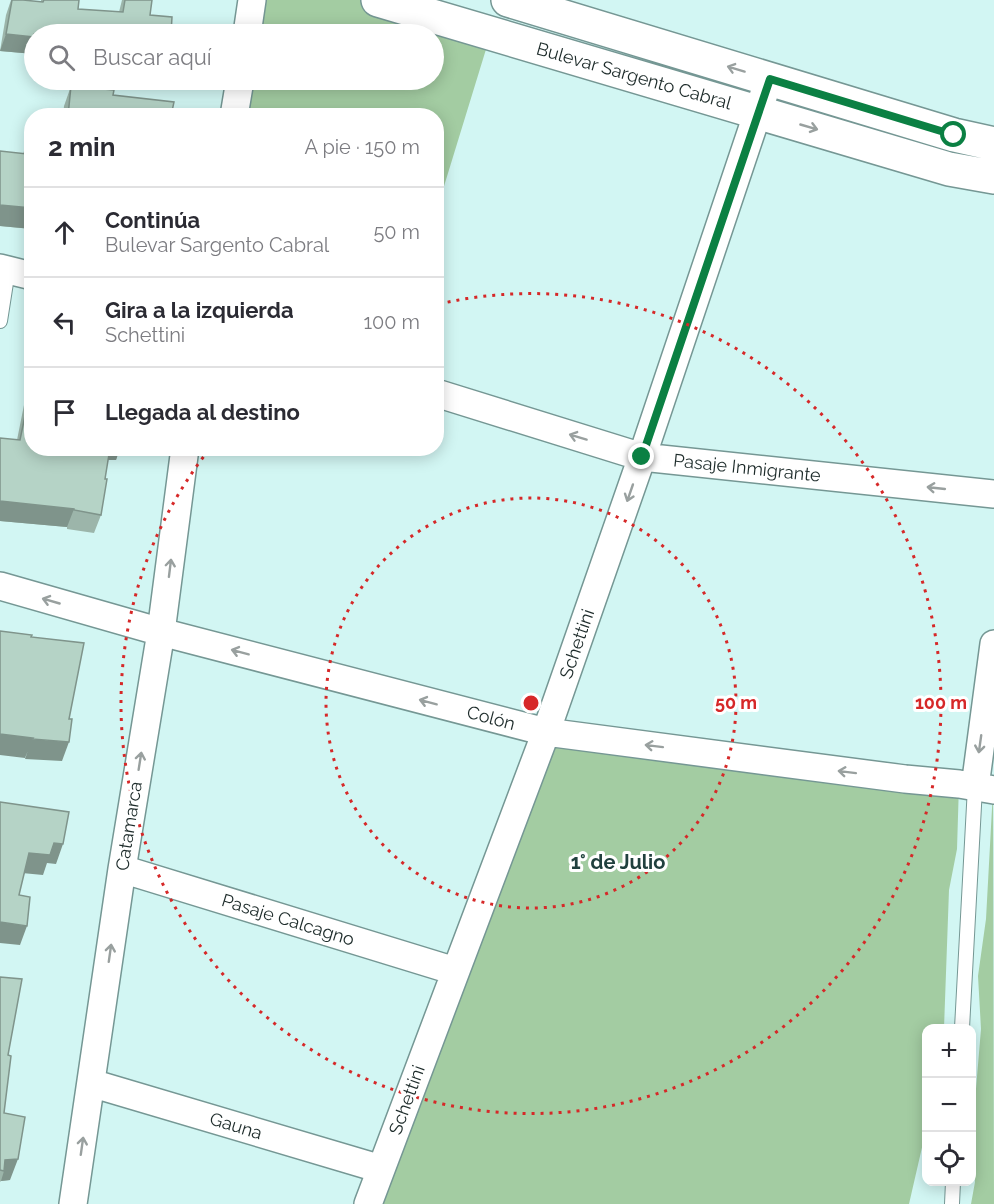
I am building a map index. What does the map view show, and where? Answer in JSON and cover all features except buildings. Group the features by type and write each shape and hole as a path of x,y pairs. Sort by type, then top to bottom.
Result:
{"main road":[{"name":"Bulevar Sargento Cabral","path":"378,0 949,169 994,177"},
{"name":"Bulevar Sargento Cabral","path":"508,0 954,135 994,144"}],"street":[{"path":"248,24 252,0"},
{"name":"Schettini","path":"368,1204 546,732 770,79"},
{"path":"235,108 238,90"},
{"name":"Pasaje Inmigrante","path":"444,395 642,457 994,494"},
{"name":"Catamarca","path":"73,1204 122,869 161,632 185,456"},
{"name":"Colón","path":"0,586 161,632 546,732 984,788"},
{"path":"984,788 994,644"},
{"name":"Pasaje Calcagno","path":"122,869 454,971"},
{"name":"Gauna","path":"91,1083 381,1169"}],"lane":[{"path":"0,321 13,271"},
{"path":"962,1024 984,788"},
{"path":"952,1204 953,1186"}],"green space":[{"path":"252,0 378,0 491,33 444,186 444,108 235,108 238,90 444,90 444,24 248,24"},
{"path":"546,732 959,784 957,849 949,890 944,1024 922,1024 922,1147 909,1204 368,1204"},
{"path":"993,790 994,1204 971,1204 976,1186 976,1088 981,1029 978,976 986,919"}],"district":[{"name":"1° de Julio","path":"618,862"}],"route":[{"path":"642,457 770,79 954,135"}]}
